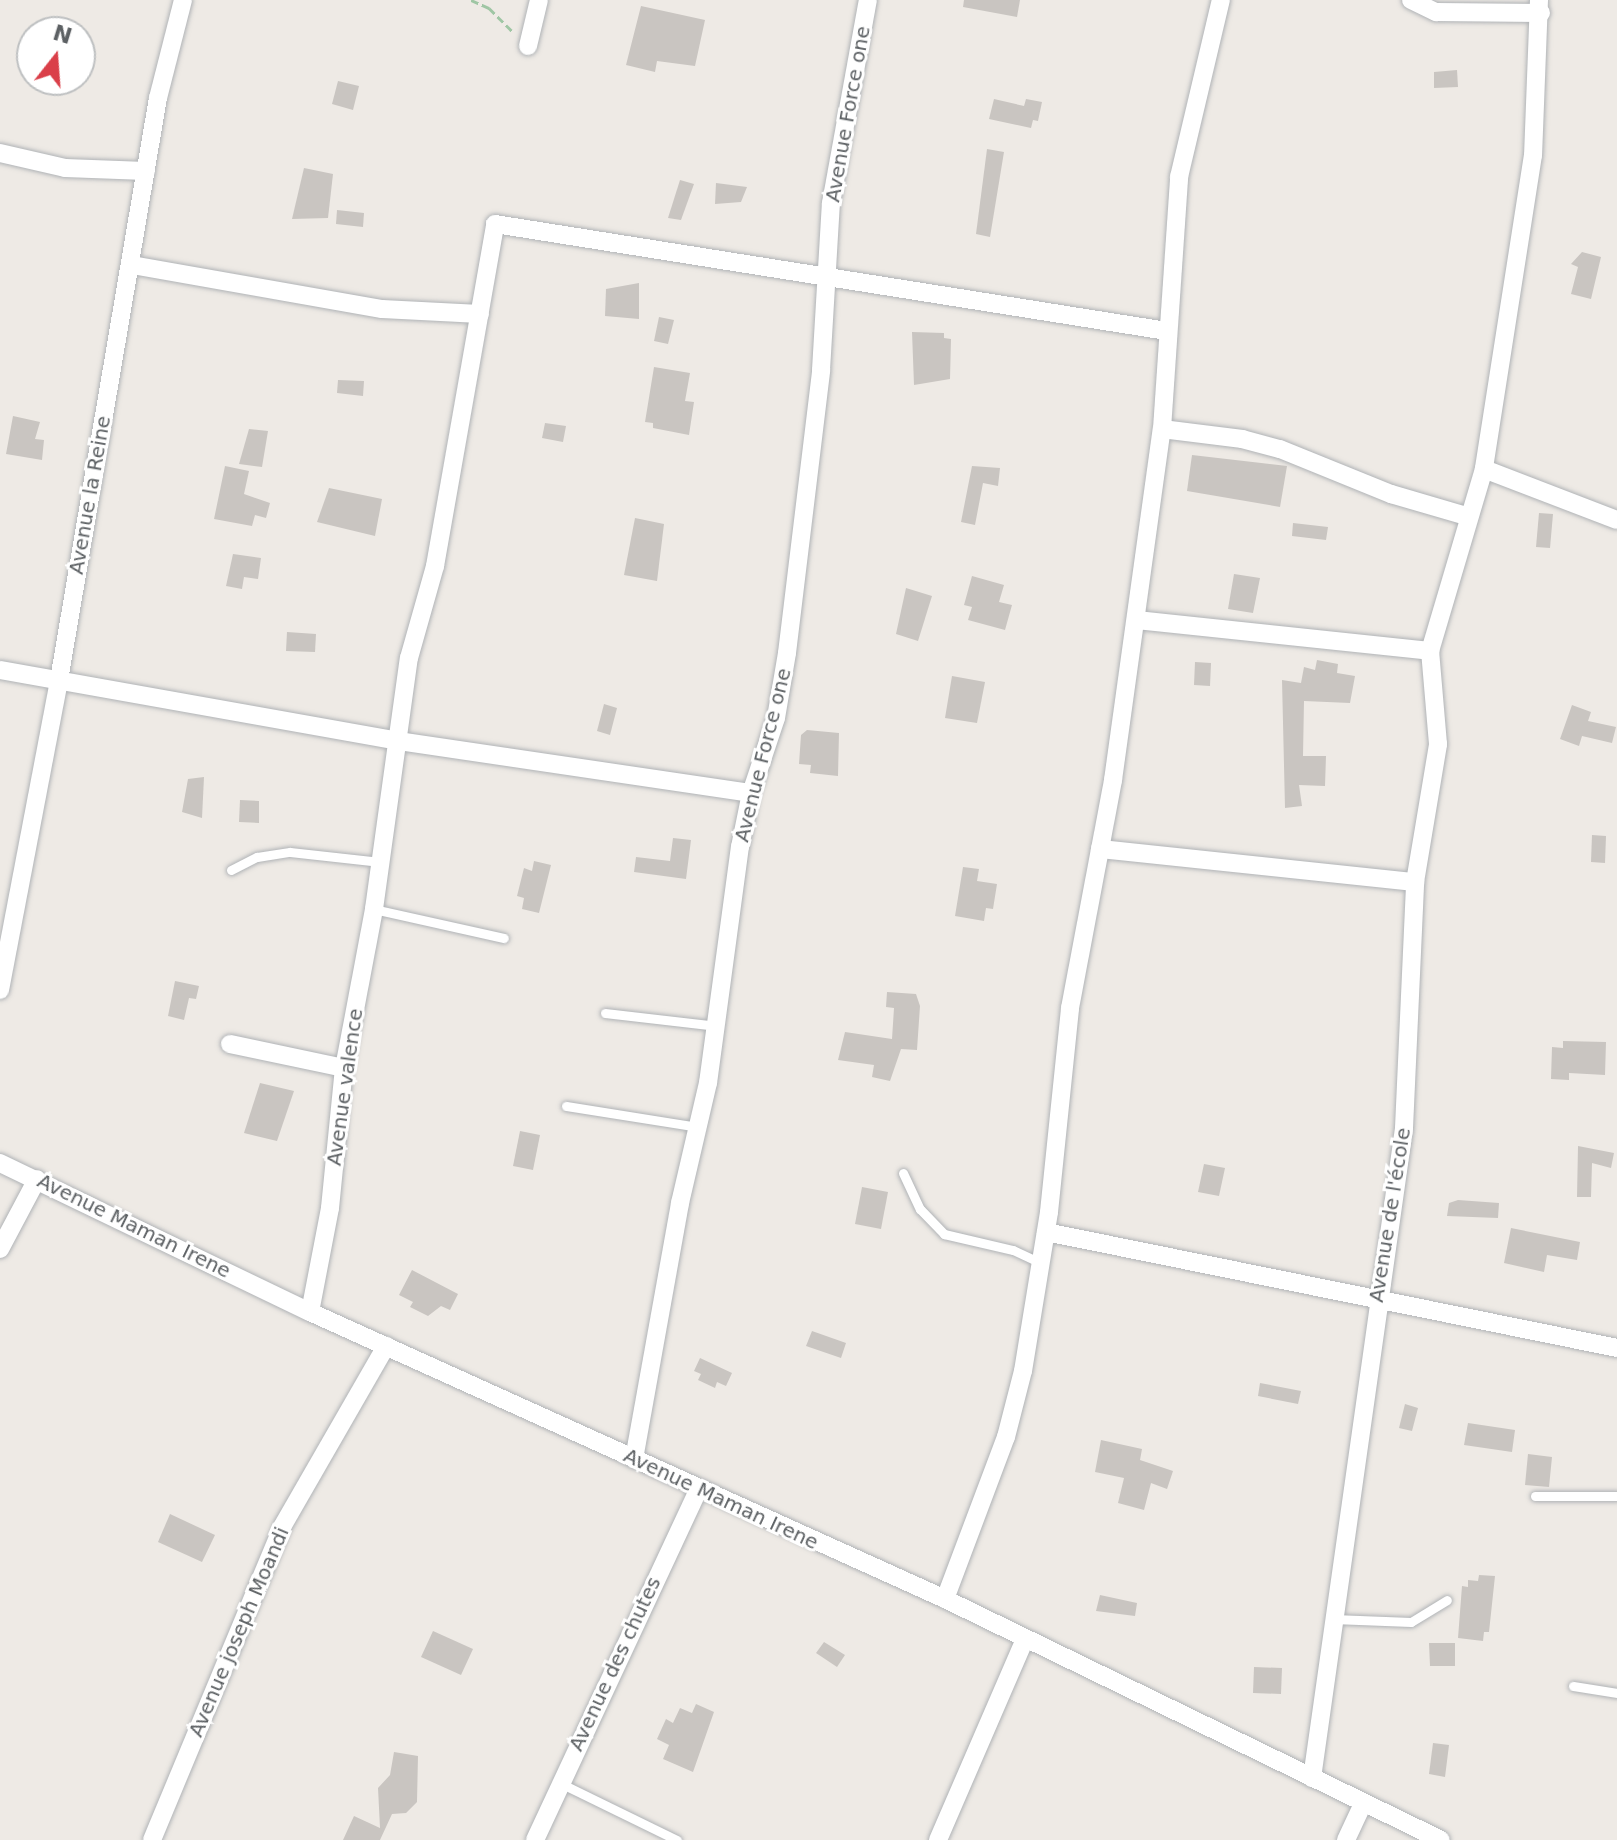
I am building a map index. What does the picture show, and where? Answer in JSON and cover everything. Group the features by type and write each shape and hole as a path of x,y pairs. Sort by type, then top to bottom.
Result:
{"street":[{"name":"Avenue la Reine","path":"0,990 59,680 146,171 183,0"},
{"path":"528,46 539,0"},
{"name":"Avenue Force one","path":"634,1459 717,1026 751,793 776,718 787,653 828,276 831,203 868,0"},
{"path":"945,1599 1006,1437 1023,1371 1046,1232 1070,1008 1100,849 1162,429 1179,177 1221,0"},
{"path":"1136,620 1430,651 1460,554 1466,516 1484,469 1533,155 1540,6 1436,12 1411,0"},
{"path":"0,153 65,168 146,171"},
{"name":"Avenue valence","path":"310,1312 330,1208 344,1068 374,909 409,658 430,592 495,224 828,276"},
{"path":"132,265 382,309 480,314"},
{"path":"828,276 1167,331"},
{"path":"1162,429 1242,439 1280,449 1370,487 1466,516"},
{"path":"1484,469 1616,514"},
{"name":"Avenue de l'école","path":"1312,1778 1377,1297 1404,1128 1415,882 1438,744 1430,651"},
{"path":"0,670 398,741 751,793"},
{"path":"1100,849 1415,882"},
{"path":"230,1044 344,1068"},
{"name":"Avenue Maman Irene","path":"0,1163 310,1312 945,1599 1441,1840"},
{"path":"0,1249 37,1179"},
{"path":"1046,1232 1617,1348"},
{"name":"Avenue joseph Moandi","path":"152,1840 282,1527 386,1346"},
{"name":"Avenue des chutes","path":"535,1840 699,1489"},
{"path":"938,1840 1025,1639"},
{"path":"1346,1840 1363,1804"}],"lane":[{"path":"231,870 257,857 290,852 380,862"},
{"path":"374,909 504,938"},
{"path":"605,1013 717,1026"},
{"path":"566,1106 699,1127"},
{"path":"903,1173 920,1209 944,1234 1005,1247 1039,1262"},
{"path":"1535,1496 1617,1496"},
{"path":"1333,1619 1411,1622 1447,1600"},
{"path":"1573,1686 1617,1693"},
{"path":"560,1783 677,1840"}],"path":[{"path":"471,0 489,8 528,46"}],"building":[{"path":"964,0 1020,0 1017,17 963,7"},
{"path":"641,6 705,20 695,66 657,61 655,72 626,65"},
{"path":"1457,70 1458,87 1434,88 1434,72"},
{"path":"338,81 359,86 353,110 332,104"},
{"path":"994,99 1024,106 1026,99 1042,102 1038,121 1033,120 1031,128 989,119"},
{"path":"987,149 1004,152 990,237 976,234"},
{"path":"304,168 333,174 328,218 292,219"},
{"path":"680,180 694,184 681,220 668,218"},
{"path":"716,183 747,187 741,202 715,204"},
{"path":"337,210 364,213 363,227 336,224"},
{"path":"1582,252 1601,257 1591,299 1571,294 1578,267 1571,264"},
{"path":"639,283 639,319 605,316 606,289"},
{"path":"659,317 674,320 668,344 654,341"},
{"path":"912,332 944,333 944,338 951,339 950,379 914,385"},
{"path":"654,367 690,373 685,401 694,402 689,435 653,428 653,423 645,422"},
{"path":"338,380 364,381 363,396 337,393"},
{"path":"13,416 40,422 35,439 44,440 42,460 6,454"},
{"path":"545,423 566,426 563,442 542,438"},
{"path":"249,429 268,431 262,467 239,464"},
{"path":"1192,455 1287,466 1280,507 1187,491"},
{"path":"225,466 249,471 244,494 270,503 266,518 255,515 252,526 214,519"},
{"path":"972,466 1000,468 998,486 983,483 975,525 961,522"},
{"path":"329,488 382,499 375,536 317,522"},
{"path":"1539,513 1553,514 1550,548 1536,547"},
{"path":"635,518 664,524 657,581 624,575"},
{"path":"1293,523 1328,527 1326,540 1292,536"},
{"path":"233,554 261,558 258,579 244,577 242,589 226,586"},
{"path":"1234,574 1260,578 1253,613 1228,609"},
{"path":"972,576 1004,585 999,602 1012,605 1005,630 968,620 972,607 964,605"},
{"path":"906,588 932,596 918,641 896,634"},
{"path":"287,632 316,634 315,652 286,651"},
{"path":"1317,660 1338,664 1337,673 1355,676 1350,703 1304,701 1303,756 1326,756 1325,786 1299,785 1302,806 1285,808 1282,680 1301,683 1304,667 1315,670"},
{"path":"1195,662 1211,663 1210,686 1194,685"},
{"path":"952,676 985,682 977,723 945,718"},
{"path":"604,704 617,708 610,735 597,731"},
{"path":"1572,705 1591,712 1588,721 1616,727 1612,743 1582,736 1579,746 1560,739"},
{"path":"807,730 839,733 838,776 810,773 811,765 799,764 801,735"},
{"path":"204,777 202,818 182,812 188,779"},
{"path":"240,800 259,801 259,823 239,822"},
{"path":"1592,835 1606,836 1605,863 1591,862"},
{"path":"673,838 691,840 686,879 634,872 636,857 670,861"},
{"path":"534,861 551,865 539,913 522,909 524,898 517,896 524,868 532,871"},
{"path":"963,867 979,869 977,881 997,884 993,909 986,908 984,921 955,916"},
{"path":"175,981 199,986 196,999 189,998 184,1020 168,1016"},
{"path":"887,992 916,994 920,1006 917,1050 901,1049 890,1081 872,1077 874,1065 838,1060 845,1032 892,1039 894,1008 886,1007"},
{"path":"1563,1041 1606,1042 1605,1075 1569,1073 1569,1080 1551,1079 1552,1047 1563,1048"},
{"path":"260,1083 294,1091 277,1141 244,1133"},
{"path":"520,1131 540,1135 533,1170 513,1166"},
{"path":"1578,1146 1614,1153 1611,1168 1592,1163 1591,1197 1577,1197"},
{"path":"1204,1164 1225,1168 1219,1196 1198,1192"},
{"path":"862,1187 888,1192 881,1229 855,1224"},
{"path":"1458,1200 1499,1203 1498,1218 1447,1216 1449,1203"},
{"path":"1511,1228 1580,1242 1577,1260 1547,1255 1544,1272 1504,1263"},
{"path":"412,1270 458,1294 450,1310 441,1306 428,1316 410,1307 413,1302 399,1295"},
{"path":"812,1331 846,1343 841,1358 806,1346"},
{"path":"700,1358 732,1373 726,1386 717,1382 715,1388 698,1380 701,1374 694,1371"},
{"path":"1260,1383 1301,1391 1298,1404 1258,1396"},
{"path":"1405,1404 1418,1408 1412,1431 1399,1428"},
{"path":"1468,1423 1515,1430 1512,1452 1464,1445"},
{"path":"1101,1440 1142,1449 1140,1460 1173,1471 1167,1489 1151,1483 1144,1510 1118,1503 1124,1478 1095,1472"},
{"path":"1528,1454 1552,1457 1549,1487 1525,1485"},
{"path":"170,1514 215,1535 202,1562 158,1542"},
{"path":"1479,1575 1495,1576 1489,1632 1484,1632 1483,1641 1458,1638 1462,1586 1468,1587 1468,1580 1478,1581"},
{"path":"1100,1595 1137,1603 1135,1616 1096,1611"},
{"path":"433,1631 473,1649 461,1675 421,1657"},
{"path":"824,1642 845,1655 837,1667 816,1653"},
{"path":"1429,1643 1455,1643 1455,1666 1430,1666"},
{"path":"1254,1667 1282,1668 1281,1694 1253,1693"},
{"path":"696,1704 714,1712 693,1772 663,1759 669,1745 657,1739 666,1719 673,1723 680,1708 692,1713"},
{"path":"1433,1743 1449,1745 1445,1777 1429,1774"},
{"path":"394,1752 418,1756 417,1802 406,1813 392,1814 380,1840 343,1840 354,1816 380,1828 378,1788 390,1775"}]}
